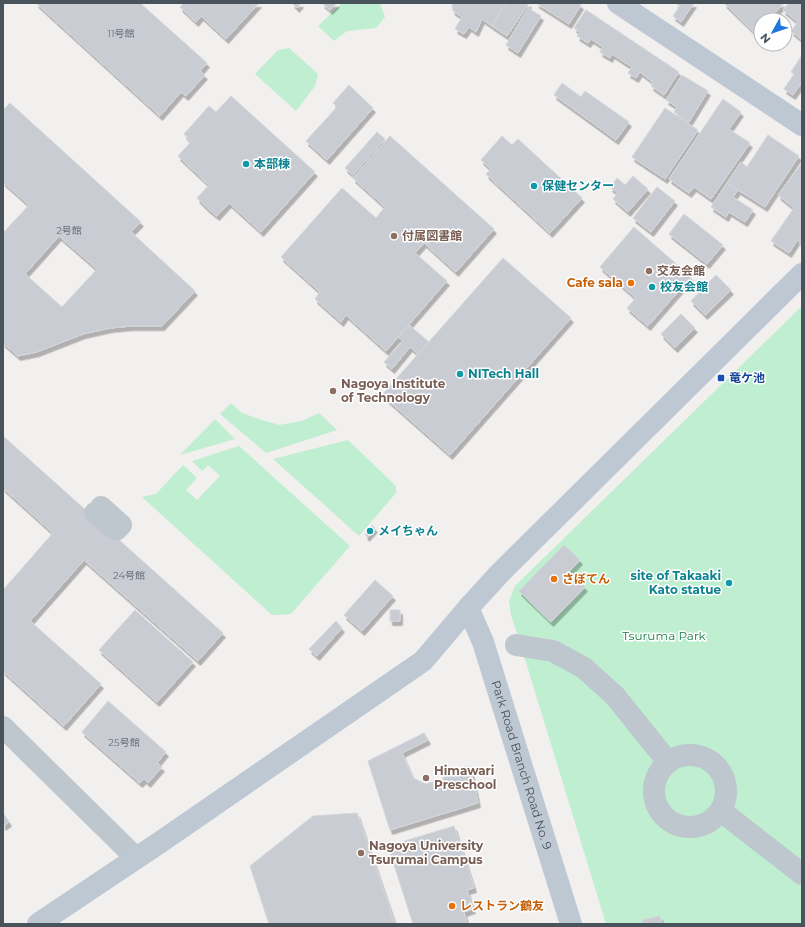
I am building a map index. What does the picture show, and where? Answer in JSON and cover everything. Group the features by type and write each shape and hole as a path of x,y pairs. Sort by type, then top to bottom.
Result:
{"street":[{"path":"618,3 802,126"},
{"path":"38,924 423,661 505,567 802,274"},
{"name":"Park Road Branch Road No. 9","path":"468,608 483,642 571,924"},
{"path":"516,645 553,651 584,668 615,696 668,762"},
{"path":"3,727 136,858"},
{"path":"692,754 704,757 713,763 720,770 725,780 725,801 721,811 713,819 703,825 692,827 680,826 670,821 661,813 656,803 654,792 655,780 660,770 668,762 679,756 692,754"},
{"path":"721,811 802,874"}],"green space":[{"path":"342,3 380,3 385,17 376,28 347,31 334,41 318,26"},
{"path":"289,48 318,74 315,86 296,111 255,74 278,50"},
{"name":"Tsuruma Park","path":"802,306 802,924 606,924 511,615 509,601 515,586"},
{"path":"231,403 242,413 279,425 302,421 319,413 337,430 266,453 220,414"},
{"path":"215,419 235,439 180,455"},
{"path":"348,440 396,486 396,493 359,536 273,459"},
{"path":"239,446 350,546 291,614 272,615 142,497 156,494 183,465 197,478 186,490 197,500 220,476 208,465 202,471 192,461"}],"building":[{"path":"36,3 140,3 207,63 200,71 205,75 186,96 181,92 160,116"},
{"path":"184,3 259,3 226,39 201,16 196,22 180,7"},
{"path":"292,3 301,3 297,8"},
{"path":"322,3 337,3 330,10"},
{"path":"454,3 506,3 492,26 482,19 476,32 469,27 464,34 455,29 462,17 453,11 452,5"},
{"path":"506,3 529,3 507,36 492,26"},
{"path":"536,3 578,3 581,5 569,24"},
{"path":"675,3 694,3 681,22 673,16 680,6"},
{"path":"724,3 784,3 776,12 753,12 753,31"},
{"path":"789,3 802,3 802,40 793,33 793,28 798,22 793,18 793,12 786,12 783,10"},
{"path":"528,8 541,16 518,53 506,45"},
{"path":"586,10 679,72 664,95 651,86 653,82 640,72 636,78 628,73 632,67 612,54 610,58 600,52 603,47 591,39 588,43 577,36 580,32 574,28"},
{"path":"802,55 802,82 793,95 784,89 794,74 791,72"},
{"path":"682,75 708,91 689,122 674,112 677,107 666,100"},
{"path":"562,83 581,97 585,91 629,122 616,140 554,95"},
{"path":"349,85 373,108 327,160 306,141 337,107 333,103"},
{"name":"本部棟","path":"231,96 315,172 261,232 229,203 217,216 207,208 197,198 209,185 178,156 191,142 184,134 209,106 216,112"},
{"path":"723,99 741,112 729,129 750,143 711,199 694,187 689,193 669,179"},
{"path":"10,103 141,222 131,232 195,291 162,326 110,328 83,334 37,352 18,356 3,343 3,233 29,205 3,182 3,110","holes":["59,236 97,269 62,307 25,274"]},
{"path":"665,108 698,130 665,179 632,157"},
{"path":"377,132 385,139 353,175 345,168"},
{"path":"768,135 799,156 765,207 727,183 741,162 747,167"},
{"name":"付属図書館","path":"390,136 494,229 456,272 424,243 415,253 447,281 386,351 346,315 341,322 315,299 320,292 281,257 342,188 376,218 385,207 353,178"},
{"name":"保健センター","path":"502,136 512,145 518,139 582,198 550,233 486,174 491,169 481,160"},
{"path":"802,163 802,248 798,239 789,253 771,241 794,208 778,195"},
{"path":"633,176 648,189 628,212 613,199 618,193 610,187 617,178 625,185"},
{"path":"727,183 738,190 733,197 753,210 745,222 729,212 726,217 711,207"},
{"path":"657,187 675,201 651,232 633,218"},
{"path":"684,214 723,245 707,264 669,234"},
{"name":"校友会館","path":"634,227 691,277 648,326 627,308 636,298 600,267"},
{"name":"NITech Hall","path":"503,258 571,318 450,455 382,395"},
{"path":"716,275 731,290 705,315 691,301"},
{"path":"681,314 695,328 675,348 661,334"},
{"path":"409,325 429,342 418,354 410,347 392,369 384,362 403,341 398,337"},
{"path":"3,436 223,633 198,661 84,560 30,621 101,684 64,726 3,671 3,590 53,533 3,488"},
{"name":"メイちゃん","path":"372,525 375,528 367,537 365,534"},
{"name":"さぼてん","path":"564,545 580,560 569,572 585,587 551,622 519,591"},
{"path":"375,580 393,596 362,631 344,615"},
{"path":"135,610 193,662 157,702 99,650"},
{"path":"390,610 400,610 400,621 390,621"},
{"path":"336,621 342,628 317,656 309,649"},
{"path":"108,701 166,752 157,763 162,767 148,783 144,779 140,783 82,732"},
{"name":"Himawari Preschool","path":"424,733 428,740 402,753 413,778 426,784 443,779 447,771 470,766 478,803 390,830 368,761"},
{"path":"3,813 9,822 3,826"},
{"path":"357,813 395,924 269,924 250,866 313,816"},
{"path":"454,826 474,888 467,890 473,909 464,912 467,924 413,924 388,846"},
{"path":"660,916 662,924 643,924 642,920"}],"place":[{"name":"本部棟","path":"246,164"},
{"name":"保健センター","path":"534,186"},
{"name":"付属図書館","path":"394,236"},
{"name":"交友会館","path":"649,271"},
{"name":"Cafe sala","path":"631,283"},
{"name":"校友会館","path":"652,287"},
{"name":"NITech Hall","path":"460,374"},
{"name":"竜ケ池","path":"721,378"},
{"name":"Nagoya Institute of Technology","path":"333,391"},
{"name":"メイちゃん","path":"370,531"},
{"name":"さぼてん","path":"554,579"},
{"name":"site of Takaaki Kato statue","path":"729,583"},
{"name":"Himawari Preschool","path":"426,778"},
{"name":"Nagoya University Tsurumai Campus","path":"361,853"},
{"name":"レストラン鶴友","path":"452,906"}]}
